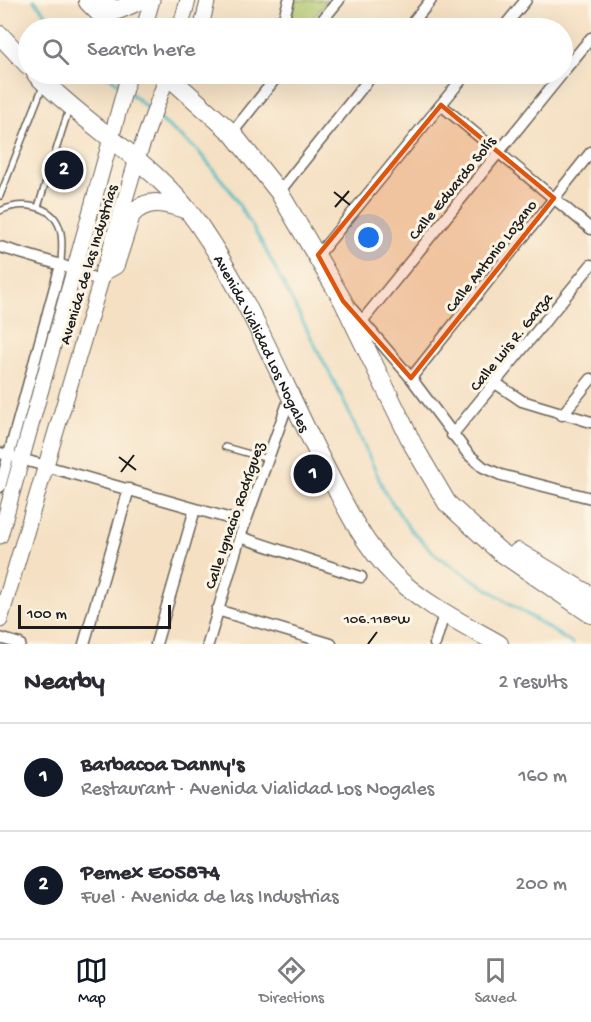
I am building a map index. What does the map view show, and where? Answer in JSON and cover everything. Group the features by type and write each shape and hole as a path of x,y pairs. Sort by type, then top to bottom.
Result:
{"highway":[{"path":"87,0 118,10 141,0"},
{"path":"87,0 104,18"},
{"path":"0,35 18,55"},
{"name":"Avenida Vialidad Los Nogales","path":"47,84 137,159 188,210 245,299 290,397 349,514 370,548 393,574 444,614 499,644"},
{"path":"178,84 232,133 279,192 343,301 430,478 447,503 499,551 591,614"},
{"path":"103,276 115,265 136,210 154,203 165,203 188,210"},
{"path":"465,522 488,532 591,596"}],"main road":[{"path":"147,18 152,0"},
{"path":"183,18 188,0"},
{"name":"Avenida de las Industrias","path":"0,536 11,456 67,268 126,84"},
{"name":"Avenida de las Industrias","path":"0,620 137,159 164,84"}],"street":[{"path":"204,18 208,0"},
{"path":"284,18 289,0"},
{"path":"324,18 339,0"},
{"path":"416,18 431,0"},
{"path":"511,18 526,0"},
{"name":"Calle Eduardo Solís","path":"573,60 591,38"},
{"path":"262,95 265,84"},
{"path":"232,133 271,84"},
{"path":"279,192 365,84"},
{"path":"318,255 458,84"},
{"name":"Calle Eduardo Solís","path":"363,320 553,84"},
{"path":"441,105 591,229"},
{"name":"Calle Antonio Lozano","path":"411,378 591,152"},
{"path":"0,247 67,268 103,276"},
{"name":"Calle Luis R. Garza","path":"452,435 591,265"},
{"path":"343,301 363,320 411,378 452,435 483,467 501,475 591,498"},
{"path":"562,415 591,379"},
{"path":"495,382 522,402 591,422"},
{"name":"Calle Ignacio Rodríguez","path":"208,644 240,537 290,397"},
{"path":"11,456 245,523"},
{"name":"Avenida de las Industrias","path":"0,488 11,456"},
{"path":"84,644 129,489"},
{"path":"156,644 195,509"},
{"path":"240,537 361,577"},
{"path":"217,610 331,644"},
{"path":"435,644 444,614"},
{"path":"0,638 20,644"}],"lane":[{"path":"0,196 38,84"},
{"path":"38,207 71,104"},
{"path":"0,211 20,205 38,207 50,215 60,228 67,268"},
{"path":"225,447 268,459"}],"highlighted area":[{"path":"441,105 554,198 411,378 343,301 318,255"}],"green space":[{"path":"296,0 328,0 313,18 291,18"}],"waterway":[{"path":"34,0 49,18"},
{"path":"130,93 150,110"},
{"path":"157,117 198,151 230,190 261,241 342,397 385,492 409,528 437,556 573,644"}],"place":[{"name":"Pemex E05874","path":"64,170"},
{"name":"Barbacoa Danny's","path":"313,474"}]}
